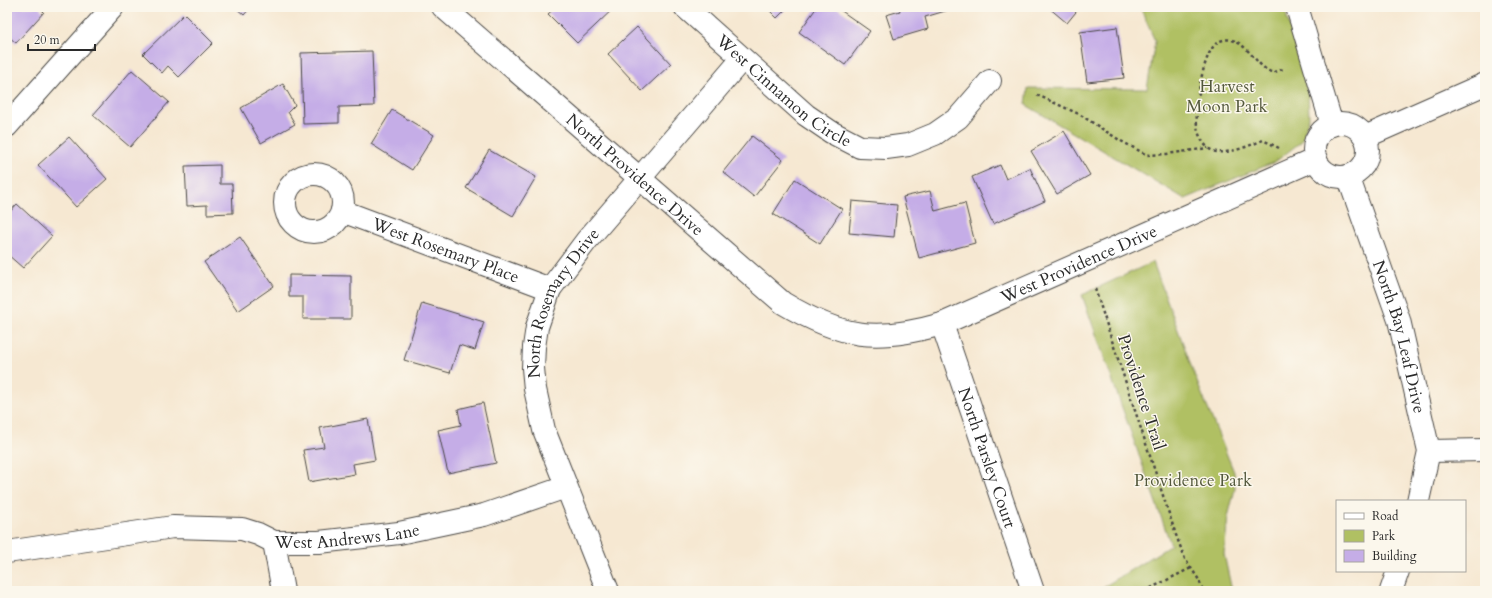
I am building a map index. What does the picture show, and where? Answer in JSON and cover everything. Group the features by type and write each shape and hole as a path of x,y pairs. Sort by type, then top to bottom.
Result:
{"street":[{"path":"9,118 113,7"},
{"name":"North Providence Drive","path":"443,7 783,303 810,319 835,329"},
{"name":"West Cinnamon Circle","path":"685,7 806,115 831,132 860,147 886,148 908,145 935,134 958,118 990,81"},
{"path":"1297,7 1332,124"},
{"name":"North Rosemary Drive","path":"608,591 544,430 535,389 534,347 537,326 550,289 587,240 742,59"},
{"path":"1365,137 1485,84"},
{"path":"1339,123 1354,126 1365,137 1368,144 1366,160 1362,167 1348,176 1333,175 1326,172 1316,159 1314,151 1319,135 1332,124 1339,123"},
{"name":"West Providence Drive","path":"835,329 857,334 878,335 899,334 942,324 1316,159"},
{"name":"North Bay Leaf Drive","path":"1348,176 1399,320 1429,451 1418,500"},
{"name":"West Rosemary Place","path":"342,211 550,289"},
{"name":"North Parsley Court","path":"942,324 1033,591"},
{"path":"1429,451 1485,450"},
{"name":"West Andrews Lane","path":"7,552 173,526 242,529 258,534 274,542 319,542 399,533 484,515 526,502 566,487"},
{"path":"274,542 282,591"},
{"path":"1391,591 1398,572"}],"path":[{"path":"1279,148 1263,140 1247,147 1228,151 1214,151 1208,148 1199,134 1196,117 1201,82 1207,60 1214,46 1219,41 1227,39 1237,42 1256,58 1267,71 1274,72 1283,69"},
{"path":"1036,95 1079,114 1121,141 1147,155 1167,154 1208,148"},
{"name":"Providence Trail","path":"1095,288 1176,535 1185,559 1199,580 1203,591"},
{"path":"1145,591 1191,568"}],"green space":[{"name":"Harvest Moon Park","path":"1140,7 1284,7 1308,92 1309,117 1302,141 1275,162 1185,199 1026,105 1028,88 1147,89 1155,41"},
{"name":"Providence Park","path":"1153,262 1199,387 1234,472 1235,489 1228,517 1224,554 1232,591 1097,591 1171,545 1082,295"}],"building":[{"path":"7,7 39,7 44,12 16,43 7,35"},
{"path":"235,7 251,7 244,15"},
{"path":"556,7 615,7 577,43 548,14"},
{"path":"766,7 788,7 777,18"},
{"path":"817,7 836,7 870,31 845,65 799,32"},
{"path":"899,7 952,7 952,9 925,17 928,29 894,39 886,15 900,11"},
{"path":"1048,7 1080,7 1067,23"},
{"path":"184,14 213,43 179,77 168,66 162,73 143,54"},
{"path":"637,27 671,64 642,91 608,54"},
{"path":"1117,27 1124,78 1087,82 1080,32"},
{"path":"372,51 374,106 339,107 339,123 303,124 301,53"},
{"path":"132,70 169,102 130,147 93,115"},
{"path":"283,84 295,105 288,112 295,124 261,143 241,108"},
{"path":"392,110 434,135 412,170 371,144"},
{"path":"1064,131 1090,175 1057,194 1031,151"},
{"path":"752,136 783,160 754,197 723,172"},
{"path":"69,137 107,179 76,207 38,165"},
{"path":"489,150 536,177 513,216 466,188"},
{"path":"220,165 220,184 232,184 233,213 207,214 207,205 187,206 185,166"},
{"path":"1000,165 1006,179 1030,168 1045,201 993,224 972,177"},
{"path":"795,179 842,209 820,244 773,214"},
{"path":"930,191 935,211 965,203 975,243 919,258 903,197"},
{"path":"852,201 897,205 894,237 849,233"},
{"path":"17,204 52,236 23,268 7,254 7,215"},
{"path":"240,237 274,286 238,311 204,262"},
{"path":"289,275 351,276 351,319 303,319 303,297 289,297"},
{"path":"422,303 484,322 475,350 459,345 450,373 404,360"},
{"path":"483,403 496,463 448,473 438,430 461,425 458,409"},
{"path":"368,419 375,460 353,464 355,474 309,482 303,450 324,447 320,428"}]}
